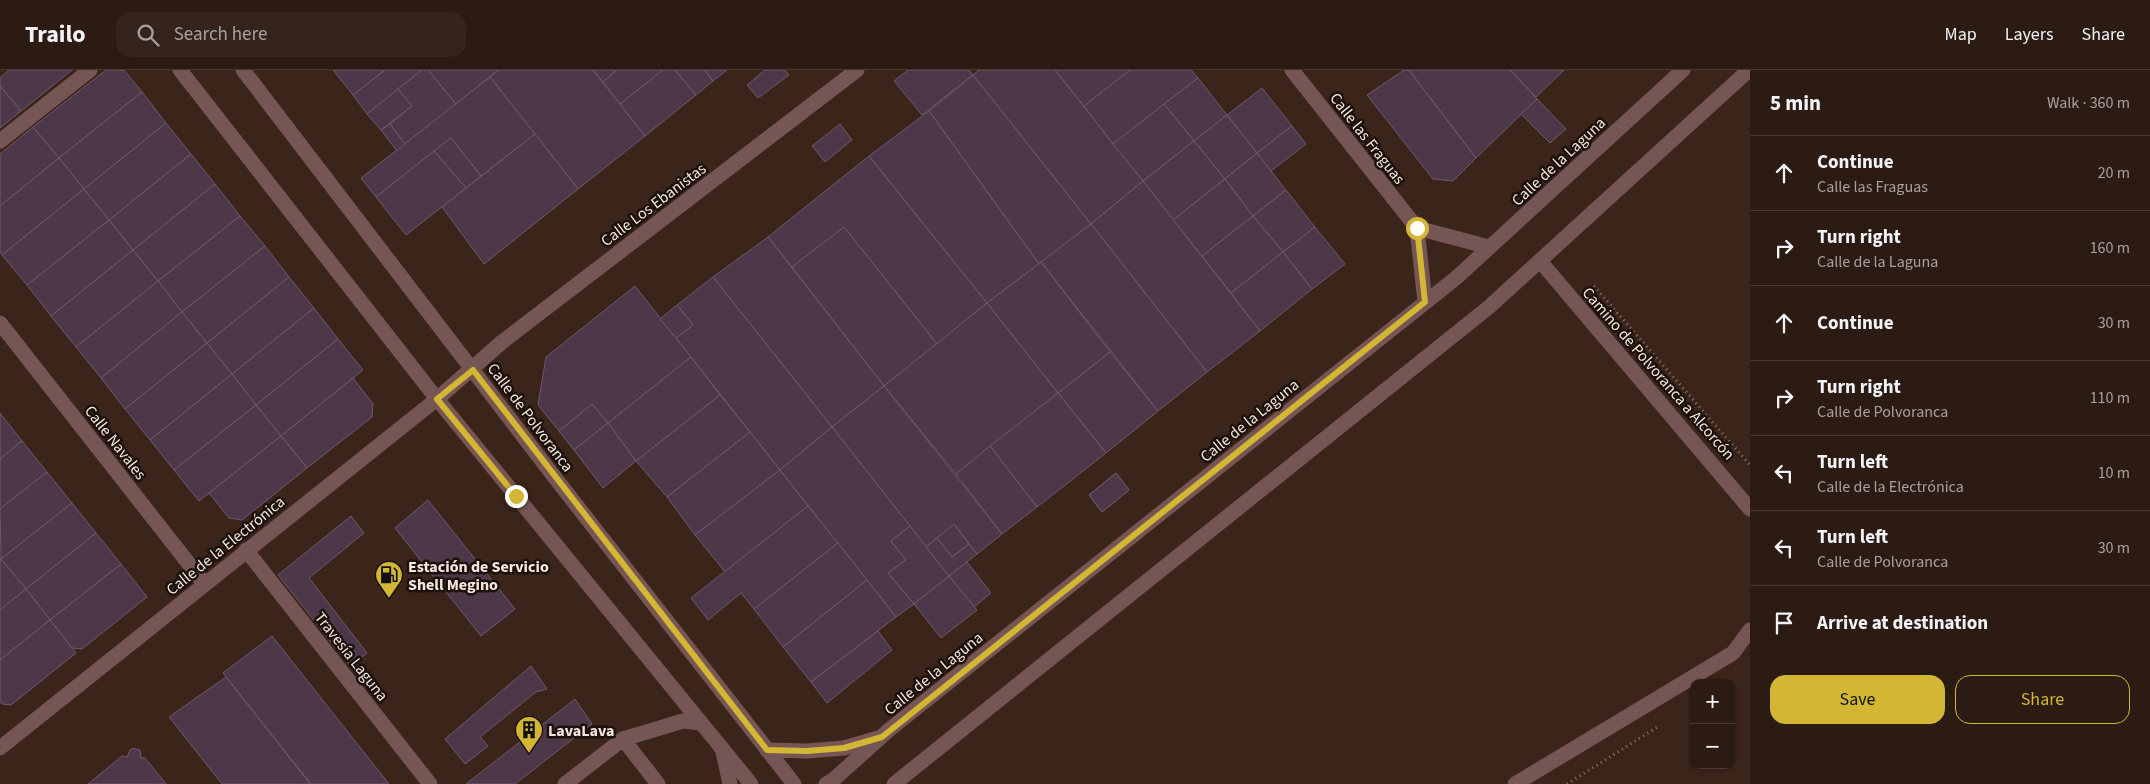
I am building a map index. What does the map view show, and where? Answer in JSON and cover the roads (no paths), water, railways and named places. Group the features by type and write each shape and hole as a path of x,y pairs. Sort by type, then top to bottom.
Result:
{"street":[{"path":"0,141 90,70"},
{"path":"180,70 437,399 751,784"},
{"name":"Calle de Polvoranca","path":"243,70 794,784"},
{"name":"Calle Los Ebanistas","path":"473,370 502,342 857,70"},
{"name":"Calle las Fraguas","path":"1292,70 1417,228"},
{"name":"Calle de la Laguna","path":"826,784 882,737 1425,302 1489,248 1682,70"},
{"path":"894,784 1481,314 1749,70"},
{"path":"1425,302 1417,228 1489,248"},
{"name":"Camino de Polvoranca a Alcorcón","path":"1540,261 1750,509"},
{"name":"Calle Navales","path":"0,323 204,584"},
{"name":"Calle de la Electrónica","path":"0,748 473,370"},
{"name":"Travesía Laguna","path":"246,550 430,784"},
{"path":"1515,784 1733,653 1750,630"},
{"path":"565,784 623,739 683,721 701,722"},
{"path":"767,750 807,751 844,748 882,737"},
{"path":"623,739 658,784"},
{"path":"722,748 730,784"}],"place":[{"name":"Estación de Servicio Shell Megino","path":"389,599"},
{"name":"LavaLava","path":"529,754"}]}
